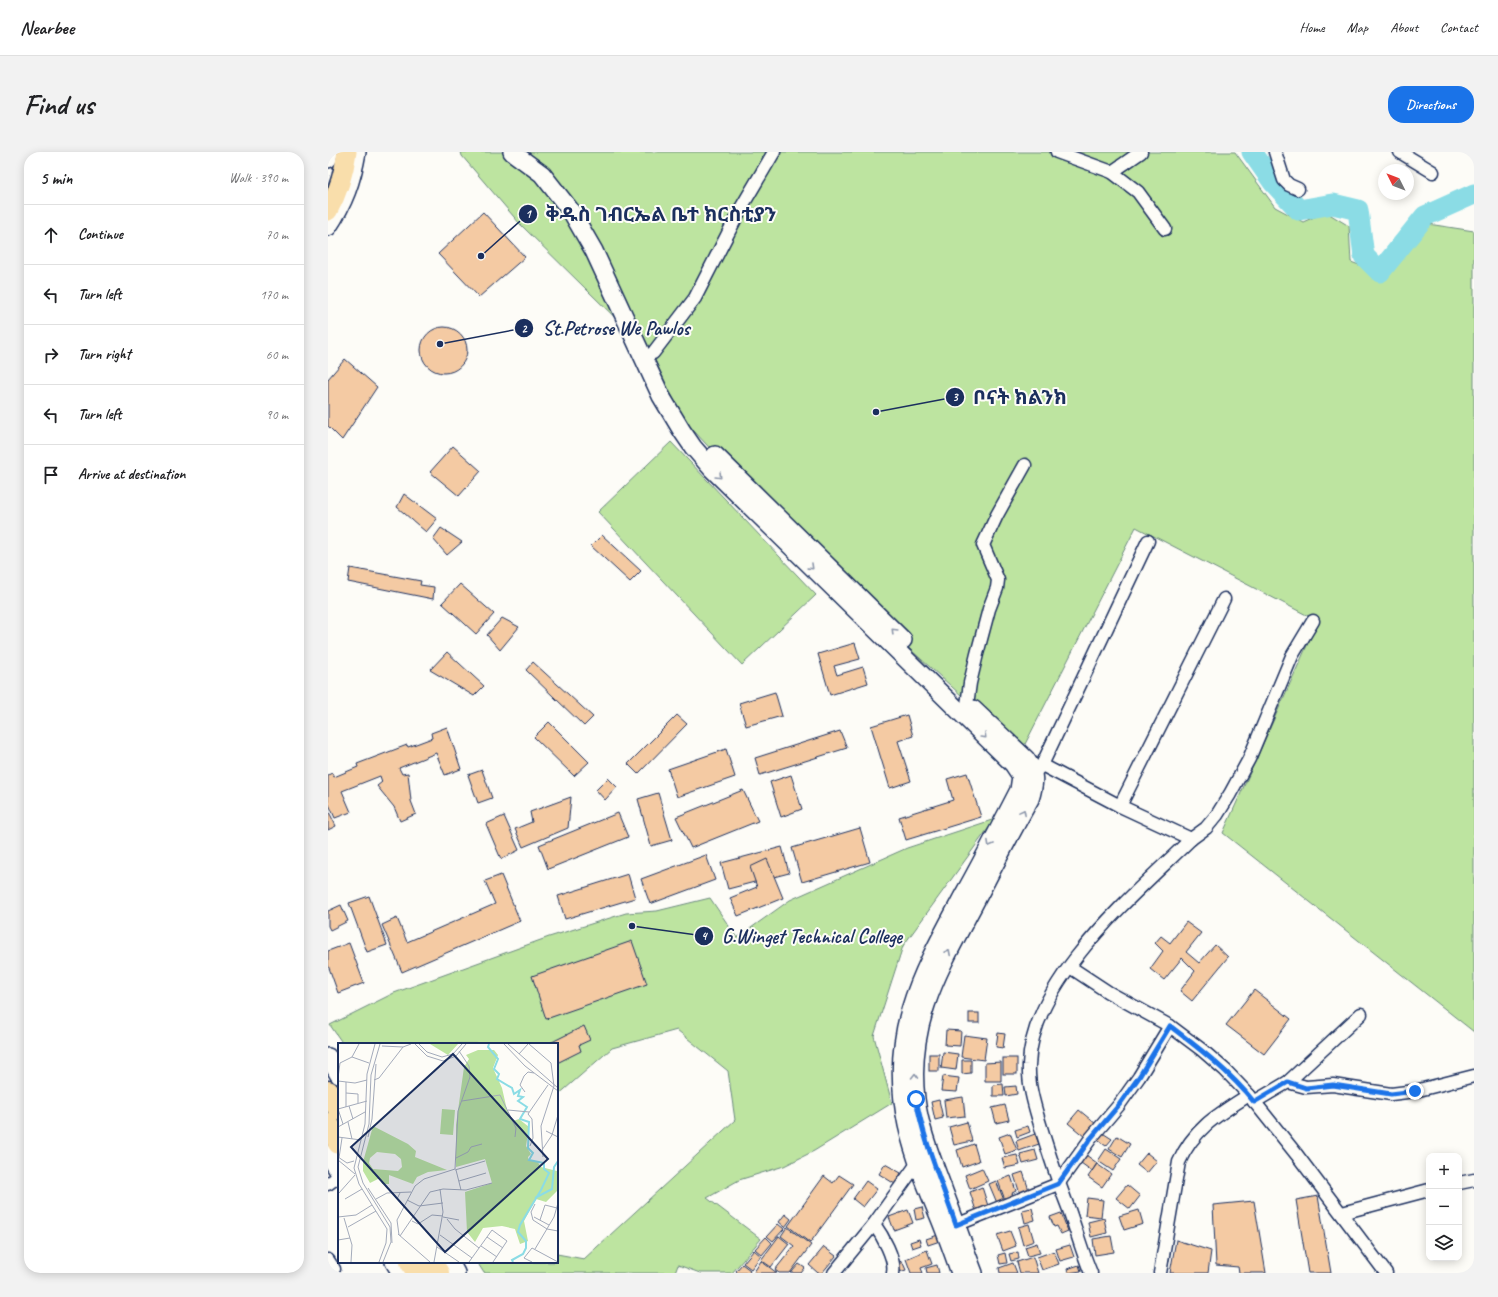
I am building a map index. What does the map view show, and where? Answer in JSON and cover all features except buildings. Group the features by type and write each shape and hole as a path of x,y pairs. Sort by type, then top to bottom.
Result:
{"highway":[{"path":"328,1092 338,1107"},
{"path":"328,1124 338,1141"},
{"path":"412,1263 418,1273"},
{"path":"431,1263 438,1273"}],"main road":[{"path":"328,159 330,152"},
{"path":"328,194 335,175 340,152"},
{"path":"328,211 335,198 344,170 347,152"},
{"path":"328,227 336,215 346,194 354,169 357,152"},
{"path":"512,152 542,174 564,200 594,251 632,322 653,354 682,412 693,429 710,449 968,705 1026,759 1031,766 1038,769 1030,799 941,966 925,1006 916,1046 915,1084 923,1156 960,1273"},
{"path":"531,152 556,174 585,212 670,413 693,447 737,494 1013,764 1021,776 1019,790 930,958 916,989 906,1021 901,1070 903,1100 908,1130 923,1156 956,1225 974,1273"},
{"path":"328,1057 338,1073"},
{"path":"328,1154 338,1170"},
{"path":"395,1263 401,1273"},
{"path":"451,1263 456,1273"}],"street":[{"path":"653,354 695,298 741,208 774,152"},
{"path":"1057,152 1112,172 1138,192 1165,229"},
{"path":"1112,172 1142,152"},
{"path":"1275,152 1284,180 1289,185 1298,189"},
{"path":"1400,152 1433,172"},
{"path":"968,705 970,683 998,580 983,545 997,515 1025,465"},
{"path":"1148,541 1038,769 1191,840"},
{"path":"1120,806 1224,599"},
{"path":"1091,1273 1058,1184 1036,1109 1030,1081 1028,1067 1032,1040 1038,1022 1045,1004 1084,948 1109,920 1191,840 1206,828 1217,815 1249,759 1292,656 1313,621"},
{"path":"1070,967 1108,992 1170,1026 1202,1050 1225,1070 1252,1099 1342,1213 1386,1273"},
{"path":"1160,1273 1179,1162 1193,1138 1207,1124 1252,1099 1288,1082 1361,1014"},
{"path":"956,1225 1058,1184 1091,1138 1119,1105 1139,1077 1170,1026"},
{"path":"1288,1082 1306,1088 1333,1085 1391,1094 1415,1091 1474,1076"},
{"path":"839,1272 923,1156"},
{"path":"328,1184 338,1177"},
{"path":"1462,1182 1474,1180"},
{"path":"1342,1213 1426,1191"},
{"path":"874,1224 884,1239 894,1265 893,1273"}],"green space":[{"path":"461,152 1049,152 1058,154 1059,152 1235,152 1275,207 1303,222 1326,212 1349,226 1351,262 1386,275 1428,224 1474,231 1474,1032 1223,833 1318,621 1136,527 1022,750 861,605 774,518 683,419 652,354 520,224 462,156"},
{"path":"671,442 816,595 742,665 598,512"},
{"path":"995,819 903,946 874,1036 892,1103 814,1151 784,1166 739,1180 707,1198 761,1239 732,1273 700,1273 678,1265 675,1273 484,1273 478,1263 558,1263 558,1254 584,1259 735,1120 728,1071 677,1030 612,1048 558,1095 558,1043 342,1043 330,1025 394,993 549,937 626,913 657,911 710,898 737,938 790,900 907,848"}],"waterway":[{"path":"1252,152 1273,182 1299,210 1333,204 1358,210 1364,256 1380,272 1425,216 1474,194"}],"place":[{"name":"ቅዱስ ገብርኤል ቤተ ክርስቲያን","path":"481,256"},
{"name":"St.Petrose We Pawlos","path":"440,344"},
{"name":"ቦናት ክልንክ","path":"876,412"},
{"name":"G.Winget Technical College","path":"632,926"}],"route":[{"path":"916,1099 923,1134 956,1225 1058,1184 1091,1138 1119,1105 1139,1077 1170,1026 1202,1050 1225,1070 1254,1102 1288,1082 1306,1088 1333,1085 1391,1094 1415,1091"}]}
